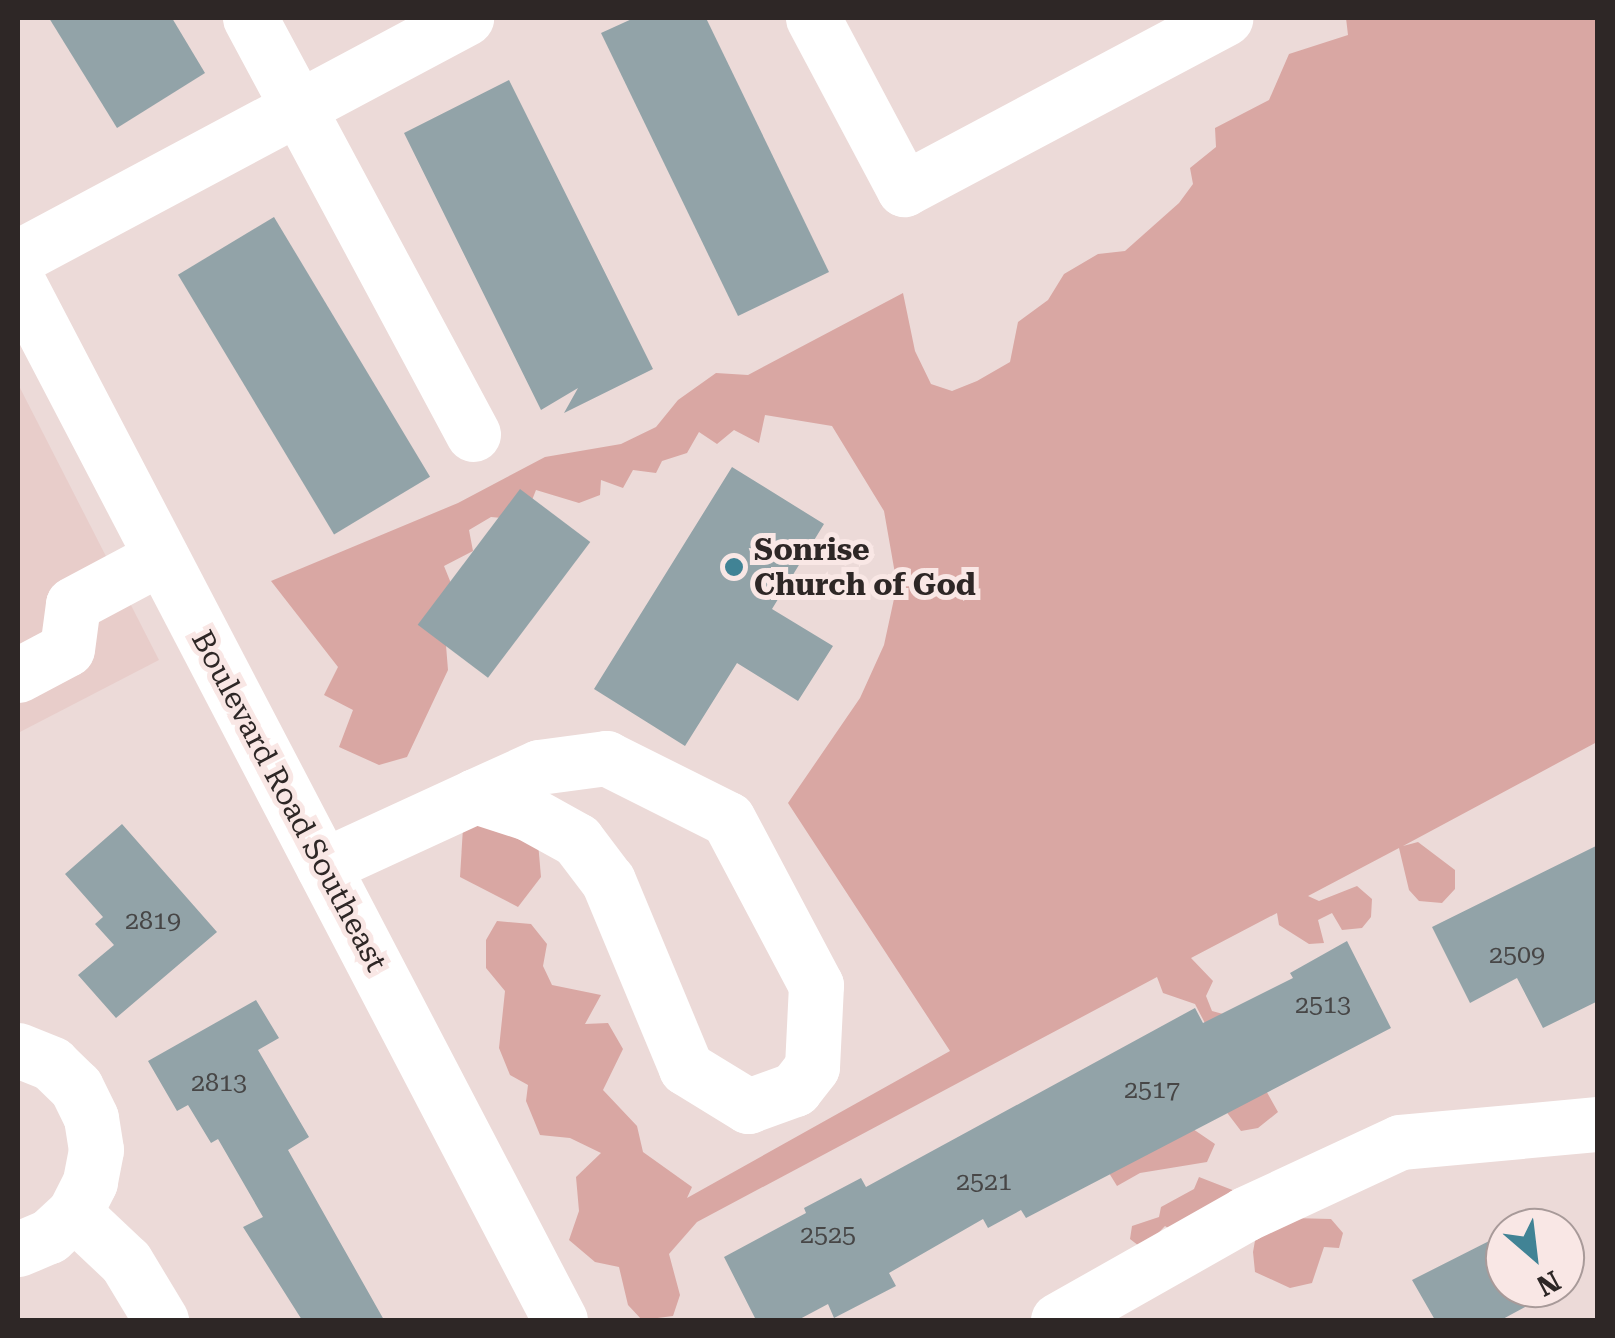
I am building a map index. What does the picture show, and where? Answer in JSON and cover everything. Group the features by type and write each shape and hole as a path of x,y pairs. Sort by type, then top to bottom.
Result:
{"street":[{"path":"250,18 472,434"},
{"path":"18,258 466,18"},
{"path":"813,18 904,189 1224,18"},
{"name":"Boulevard Road Southeast","path":"18,282 560,1320"},
{"path":"18,675 67,648 73,604 161,557"},
{"path":"323,866 475,796 540,767 606,758 728,819 816,985 812,1067 795,1089 748,1106 686,1068 608,881 577,840 528,813 475,796"},
{"path":"18,1050 52,1064 76,1087 91,1118 90,1182 74,1212 49,1236 18,1249"},
{"path":"1058,1320 1245,1214 1400,1142 1598,1124"},
{"path":"74,1212 126,1262 160,1320"}],"shaded area":[{"path":"1346,18 1597,18 1597,742 1403,846 1418,842 1455,870 1455,889 1442,903 1419,901 1409,890 1399,848 1308,896 1319,901 1357,886 1372,899 1371,917 1362,928 1342,930 1332,913 1318,920 1324,943 1309,944 1279,925 1277,913 1191,958 1213,981 1206,996 1212,1011 1223,1014 1278,1112 1258,1128 1241,1131 1225,1110 1245,1100 1195,1004 1163,993 1157,977 697,1222 669,1254 680,1295 673,1316 642,1320 628,1305 619,1267 595,1262 569,1240 579,1211 576,1177 601,1153 570,1138 540,1135 526,1101 528,1085 510,1075 499,1048 505,991 486,968 486,940 497,921 531,924 547,944 543,966 552,985 601,995 585,1024 608,1023 623,1049 603,1090 637,1126 643,1152 692,1187 687,1198 950,1051 788,803 860,698 884,645 897,585 884,511 832,426 765,415 759,443 734,430 717,444 699,432 687,453 662,461 656,473 633,470 623,488 601,480 600,495 579,503 536,490 524,520 491,517 469,530 473,551 444,566 465,618 445,633 448,670 407,757 379,765 339,747 353,710 324,695 338,667 271,581 458,503 545,457 621,444 656,427 678,400 716,373 748,375 903,293 915,351 931,384 952,391 977,381 1010,362 1018,322 1048,300 1064,274 1098,254 1125,251 1179,203 1193,184 1190,168 1216,147 1215,128 1269,100 1289,54 1348,35"},
{"path":"18,384 159,660 18,733"},
{"path":"504,816 537,831 541,877 518,907 460,877 463,828"},
{"path":"1193,1129 1215,1144 1207,1162 1140,1173 1117,1186 1109,1173"},
{"path":"1199,1177 1235,1191 1179,1235 1165,1226 1143,1249 1130,1239 1132,1226 1159,1217 1161,1207 1194,1189"},
{"path":"1292,1218 1331,1219 1343,1233 1339,1248 1324,1247 1312,1283 1290,1288 1255,1272 1253,1252 1256,1235"}],"building":[{"path":"49,18 172,18 205,73 117,128"},
{"path":"634,18 706,18 829,272 738,316 601,33"},
{"path":"509,80 653,369 564,413 578,388 541,410 404,133"},
{"path":"274,217 430,477 334,534 178,275"},
{"name":"Sonrise Church of God","path":"732,467 824,524 772,609 833,646 798,701 737,663 685,746 594,689"},
{"path":"520,489 590,542 488,678 418,625"},
{"path":"122,824 217,932 116,1018 78,975 114,945 95,924 103,917 65,874"},
{"path":"1598,845 1598,1001 1543,1028 1517,978 1470,1003 1432,927"},
{"path":"1347,941 1391,1028 1026,1218 1021,1210 988,1228 983,1219 889,1273 896,1286 834,1318 828,1304 798,1320 756,1320 724,1257 806,1213 804,1208 861,1178 866,1187 1195,1008 1203,1023 1293,978 1290,973"},
{"path":"256,1000 279,1038 258,1050 309,1137 288,1150 384,1320 302,1320 243,1227 263,1217 218,1139 211,1143 188,1105 177,1111 148,1061"},
{"path":"1485,1243 1485,1308 1523,1308 1501,1320 1435,1320 1412,1280"}],"place":[{"name":"Sonrise Church of God","path":"734,567"}]}
